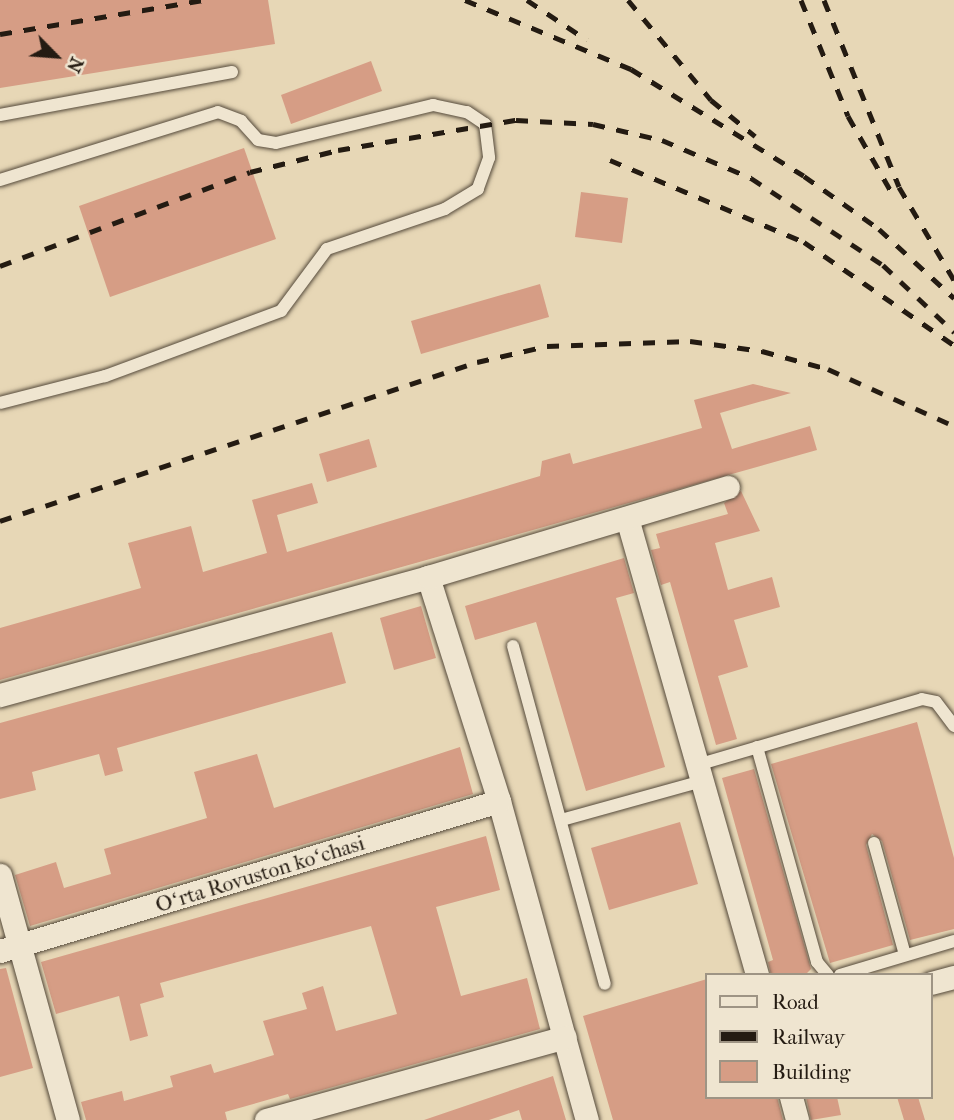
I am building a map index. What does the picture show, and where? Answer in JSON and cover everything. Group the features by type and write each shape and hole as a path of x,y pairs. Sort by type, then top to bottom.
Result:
{"street":[{"path":"0,695 428,578 728,487"},
{"path":"627,518 756,973"},
{"path":"428,578 499,801 587,1120"},
{"name":"Oʻrta Rovuston koʻchasi","path":"10,949 499,801"},
{"path":"0,876 10,949 68,1120"},
{"path":"933,982 954,977"},
{"path":"266,1120 565,1037"},
{"path":"792,1099 797,1120"}],"lane":[{"path":"0,115 232,72"},
{"path":"0,180 218,112 242,121 258,140 276,144 433,105 485,124 489,158 478,189 445,209 327,250 281,312 105,376 0,403"},
{"path":"513,646 565,819 606,984"},
{"path":"565,819 700,773 757,747 922,698 936,702 954,726"},
{"path":"757,747 817,962 826,973"},
{"path":"874,843 905,955"},
{"path":"846,973 954,941"}],"building":[{"path":"0,0 268,0 275,44 0,88"},
{"path":"371,61 382,91 291,124 281,95"},
{"path":"244,148 276,239 110,297 79,206"},
{"path":"581,192 628,198 622,243 575,237"},
{"path":"540,284 549,317 421,354 411,321"},
{"path":"753,384 791,393 720,413 732,449 810,426 817,450 0,680 0,628 141,588 128,543 191,526 203,572 267,553 252,500 312,483 318,503 277,515 287,552 540,476 542,461 570,453 573,464 702,428 694,400"},
{"path":"369,439 377,467 327,482 319,454"},
{"path":"741,491 760,531 715,543 728,590 772,577 780,607 734,620 748,667 718,676 737,739 716,745 670,582 661,585 651,550 660,548 656,534 728,514 724,503"},
{"path":"624,558 634,593 616,598 665,767 586,791 536,622 475,640 465,606"},
{"path":"421,606 436,658 394,670 380,618"},
{"path":"332,632 346,683 117,748 123,771 105,776 99,754 32,772 36,790 0,799 0,723"},
{"path":"917,722 954,858 954,929 910,940 882,841 872,834 866,845 893,945 830,963 771,764"},
{"path":"460,747 473,794 30,926 15,875 56,862 64,888 111,874 104,849 207,818 194,772 257,754 274,808"},
{"path":"754,769 811,969 807,973 771,973 768,962 773,960 722,778"},
{"path":"680,822 698,884 609,910 591,848"},
{"path":"486,836 500,890 436,907 461,996 527,978 540,1029 290,1099 288,1094 225,1112 227,1120 86,1120 81,1102 122,1091 124,1101 173,1087 170,1076 211,1064 214,1073 274,1055 263,1021 307,1009 302,993 323,986 336,1031 397,1014 371,926 160,983 164,997 140,1004 148,1036 130,1041 119,996 56,1014 41,962"},
{"path":"6,968 33,1068 0,1077 0,969"},
{"path":"706,979 706,1099 778,1099 783,1120 613,1120 583,1016"},
{"path":"553,1076 566,1120 522,1120 519,1110 489,1120 424,1120"},
{"path":"806,1099 837,1099 841,1115 811,1120"},
{"path":"898,1099 919,1099 925,1120 904,1120"}],"railway":[{"path":"0,34 203,0"},
{"path":"465,0 631,69 804,176 879,229 954,298"},
{"path":"527,0 587,40"},
{"path":"628,0 711,100 755,136"},
{"path":"801,0 848,116 892,193"},
{"path":"824,0 899,187 954,280"},
{"path":"0,266 250,172 338,150 516,120 593,124 662,140 751,178 883,265 954,332"},
{"path":"610,160 804,242 954,345"},
{"path":"0,521 477,362 547,346 690,341 762,351 828,369 954,426"}]}
